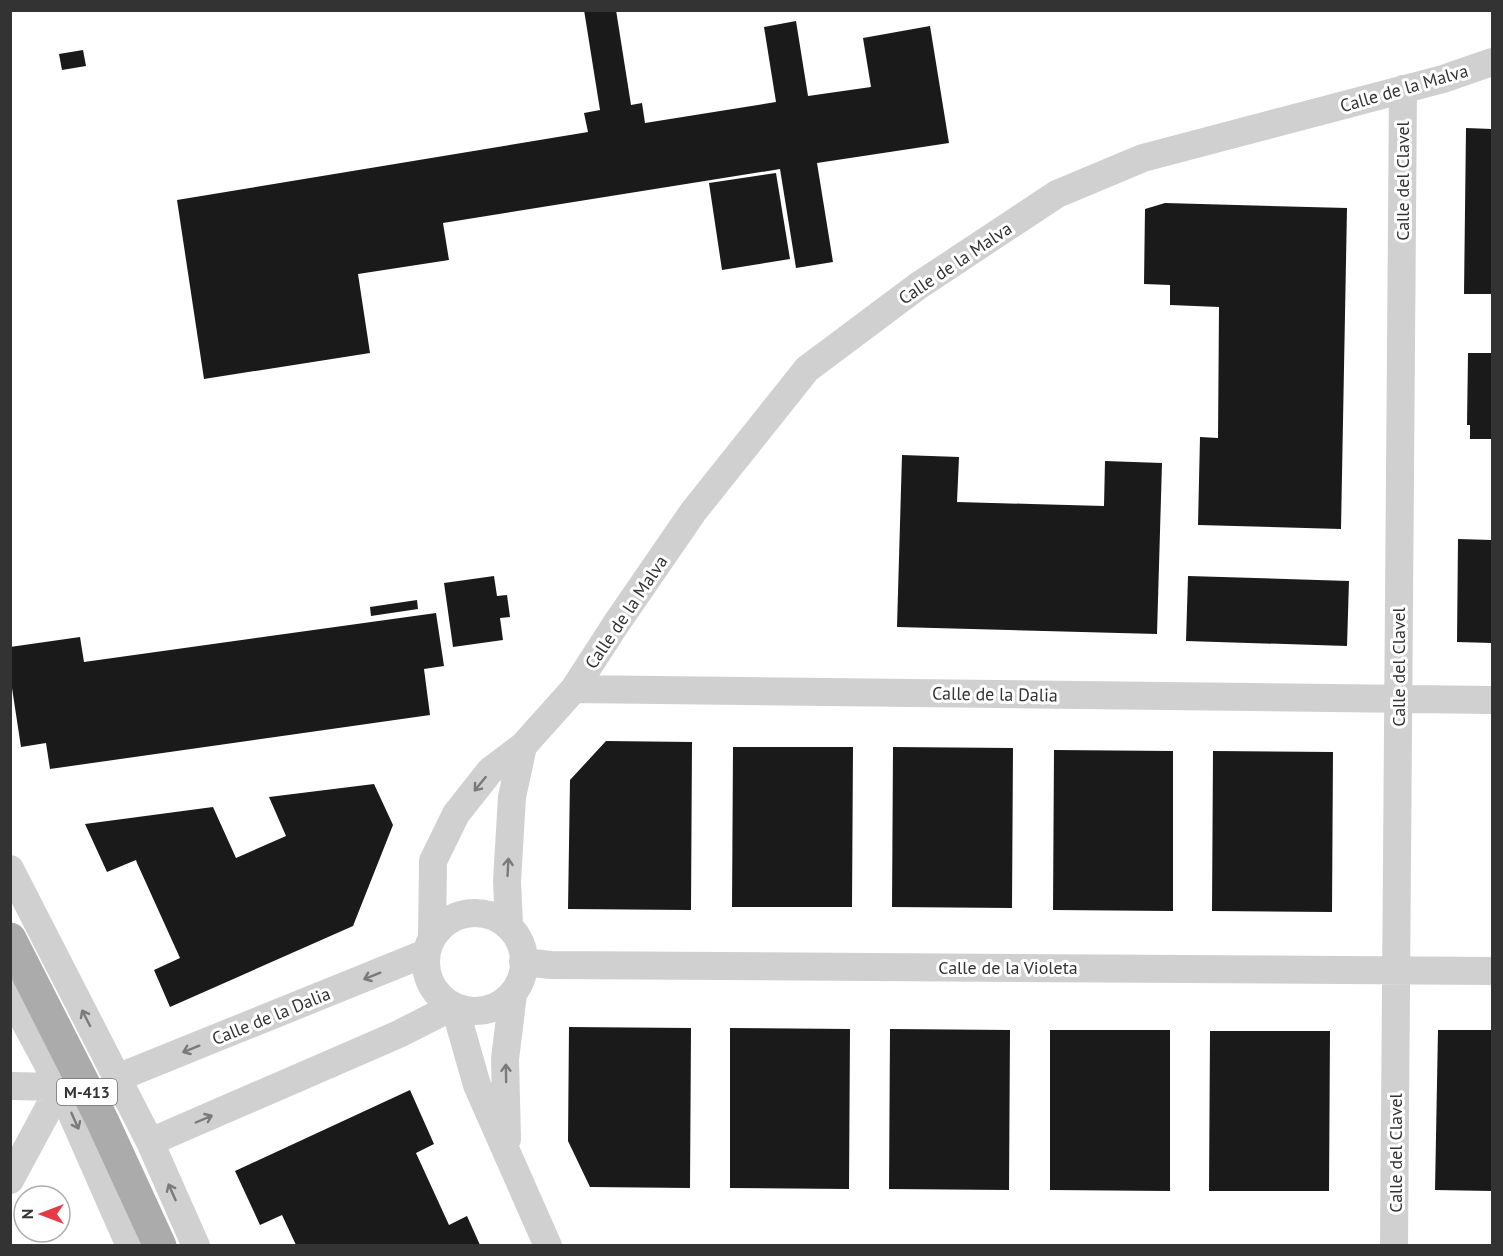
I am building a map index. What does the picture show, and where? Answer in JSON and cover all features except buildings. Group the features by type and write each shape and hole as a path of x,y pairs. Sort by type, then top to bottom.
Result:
{"main road":[{"name":"M-413","path":"10,939 102,1120 160,1245"}],"street":[{"name":"Calle de la Malva","path":"574,689 615,624 693,512 807,369 918,286 1057,194 1143,158 1443,79 1492,62"},
{"name":"Calle del Clavel","path":"1394,1245 1403,89"},
{"name":"Calle de la Dalia","path":"574,689 1492,700"},
{"path":"513,994 495,1008 473,1012 454,1007 435,992 426,972 433,861 456,814 490,771 523,746 574,689"},
{"path":"508,925 507,881 512,797 523,746"},
{"path":"10,869 150,1142 196,1245"},
{"path":"429,944 445,922 462,914 480,912 495,916 508,925 524,952 523,974 513,994 506,1059 507,1153"},
{"name":"Calle de la Dalia","path":"117,1078 429,944"},
{"name":"Calle de la Violeta","path":"523,962 563,965 1492,971"},
{"path":"10,994 60,1087 130,1245"},
{"path":"150,1142 399,1034 454,1007"},
{"path":"454,1007 477,1085 548,1245"},
{"path":"10,1086 60,1087"},
{"path":"10,1180 60,1087"}]}
